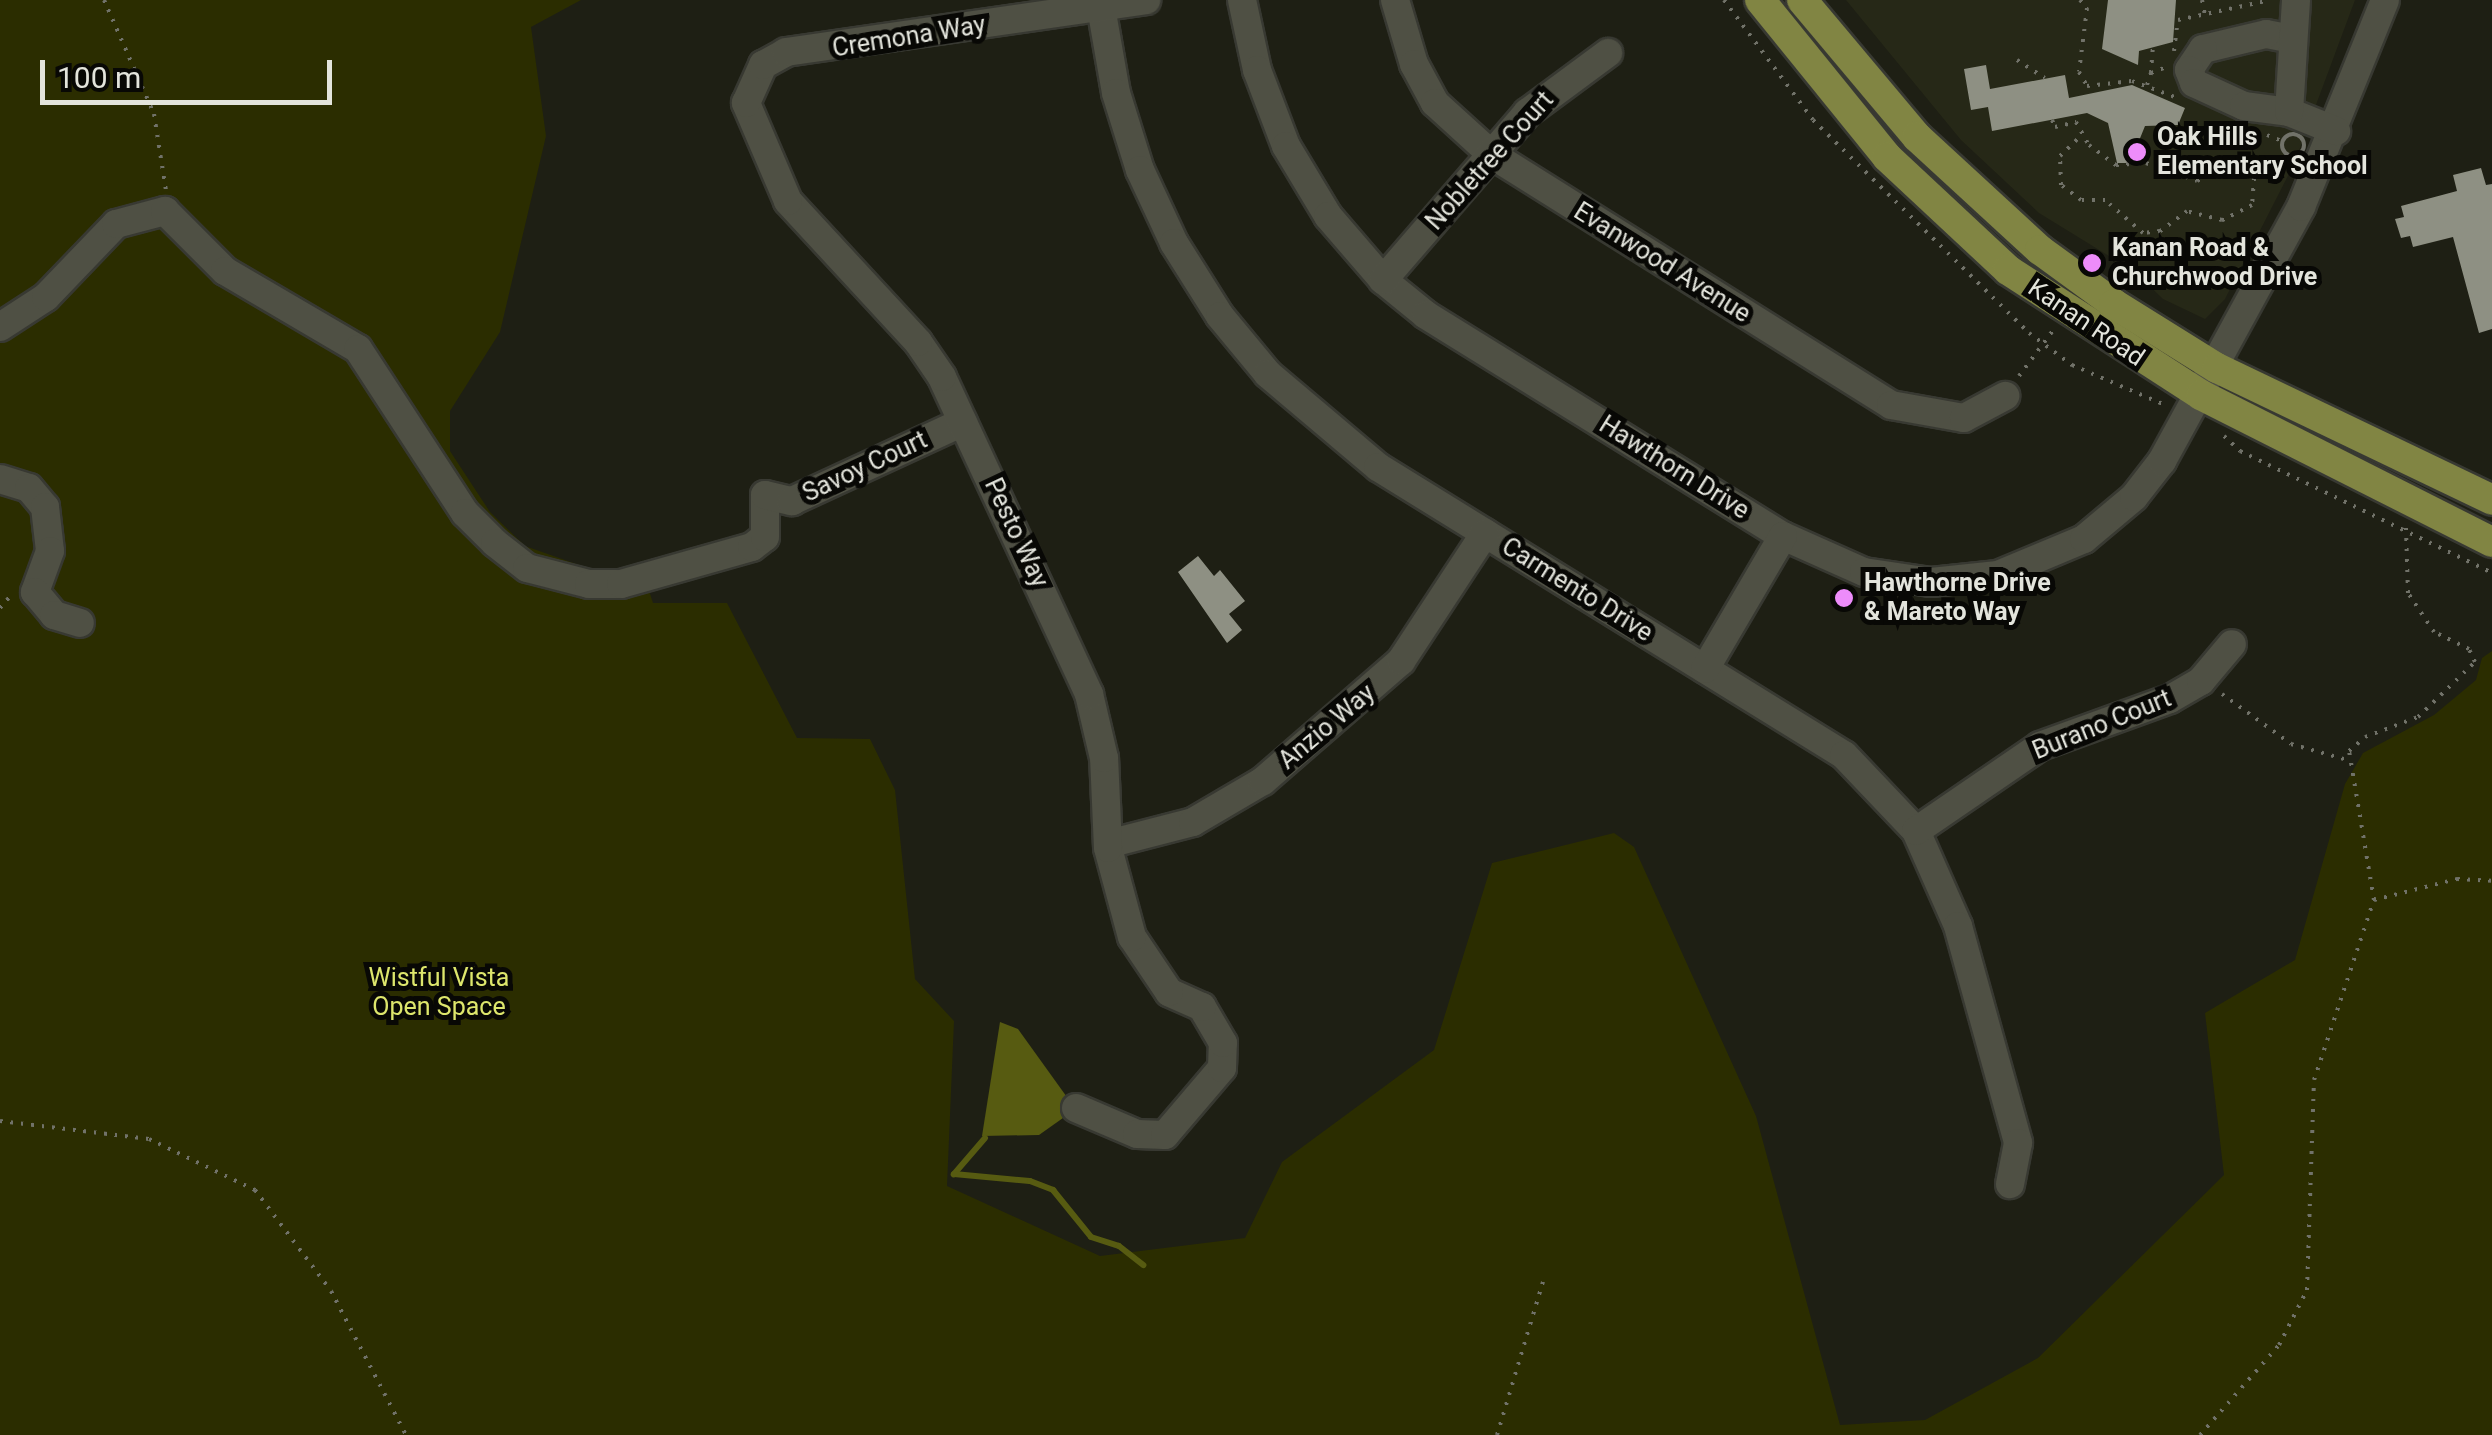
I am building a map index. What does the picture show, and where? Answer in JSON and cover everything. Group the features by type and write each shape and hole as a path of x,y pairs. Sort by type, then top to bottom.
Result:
{"main road":[{"name":"Kanan Road","path":"1760,0 1887,157 1949,219 2082,322 2201,395 2492,542"},
{"name":"Kanan Road","path":"1802,0 1860,76 1977,196 2114,304 2217,368 2492,500"}],"street":[{"name":"Cremona Way","path":"748,90 763,65 786,52 1146,0"},
{"name":"Hawthorn Drive","path":"1242,0 1257,70 1286,146 1328,216 1382,280 1426,314 1783,536 1835,562 1898,579 1961,581 2028,566 2084,539 2134,497 2217,368 2336,131 2386,0"},
{"name":"Evanwood Avenue","path":"1395,0 1414,64 1435,103 1491,154 1891,406 1964,418 2005,396"},
{"path":"2289,112 2296,0"},
{"name":"Carmento Drive","path":"1100,7 1116,93 1140,170 1174,243 1220,316 1268,374 1327,428 1486,533 1844,756 1916,831 1958,926 2018,1143 2010,1184"},
{"path":"2292,39 2266,34 2203,49 2189,70 2200,90 2274,114 2289,112 2336,131"},
{"name":"Nobletree Court","path":"1382,280 1526,113 1608,53"},
{"name":"Pesto Way","path":"748,90 748,119 788,201 918,342 964,422 1089,694 1104,758 1108,844 1132,938 1169,992 1202,1008 1223,1044 1225,1061 1165,1135 1136,1134 1076,1108"},
{"path":"0,327 46,298 116,224 165,211"},
{"name":"Savoy Court","path":"165,211 225,272 358,349 466,513 527,568 553,578 620,584 752,547 765,536 765,495 792,501 964,422"},
{"path":"0,478 29,488 45,507 50,551 35,592 54,615 80,623"},
{"name":"Anzio Way","path":"1108,844 1192,822 1263,781 1402,661 1486,533"},
{"path":"1705,669 1783,536"},
{"name":"Burano Court","path":"1916,831 2040,746 2145,710 2200,681 2232,644"}],"path":[{"path":"104,0 154,114 165,211"},
{"path":"2080,0 2087,8 2078,48 2084,81 2094,89 2147,86 2170,95"},
{"path":"2202,0 2205,15"},
{"path":"2147,86 2153,47"},
{"path":"2017,60 2045,78"},
{"path":"2150,73 2172,66"},
{"path":"2052,120 2056,127 2076,122 2082,134 2116,166 2146,163 2198,180 2227,165 2242,168 2254,178 2252,205 2222,220 2187,211 2160,232 2143,233 2106,200 2080,200 2065,191 2060,156 2082,134"},
{"path":"2287,136 2302,140 2297,156 2284,152 2287,136"},
{"path":"2031,359 2054,329"},
{"path":"2216,430 2240,451 2492,573"},
{"path":"2200,1435 2280,1345 2307,1290 2314,1080 2374,900 2362,802 2347,760 2356,743 2418,716 2474,662 2468,649 2434,632 2408,593 2412,560 2403,533"},
{"path":"2200,681 2250,708 2291,744 2347,760"},
{"path":"2374,900 2457,880 2492,881"},
{"path":"0,1122 149,1140 255,1190 331,1290 406,1435"},
{"path":"1496,1435 1543,1282"}],"shaded area":[{"name":"Oak Hills Elementary School","path":"1846,0 2355,0 2294,164 2225,299 2205,319 2163,299 2135,272 2039,213 1961,140"},
{"path":"1000,1022 1018,1029 1069,1100 1070,1113 1039,1135 982,1136"}],"green space":[{"name":"Wistful Vista Open Space","path":"0,0 581,0 531,27 546,136 500,332 450,411 450,451 490,512 525,546 599,572 642,569 653,603 727,603 797,738 870,739 895,790 915,979 954,1021 947,1186 1100,1256 1245,1238 1282,1162 1434,1050 1492,863 1614,833 1634,847 1756,1116 1840,1425 1925,1420 2038,1358 2224,1175 2205,1013 2295,960 2345,784 2363,753 2434,715 2476,680 2482,658 2492,651 2492,1435 0,1435"}],"building":[{"path":"2108,0 2176,0 2173,42 2139,51 2138,65 2102,49"},
{"path":"1986,65 1990,89 2065,75 2069,98 2132,85 2185,108 2178,125 2145,126 2130,163 2117,163 2108,123 2087,113 1992,131 1988,107 1971,110 1964,69"},
{"path":"2481,168 2486,185 2492,184 2492,329 2479,333 2453,237 2413,247 2410,236 2401,238 2395,219 2404,217 2401,206 2457,191 2453,175"},
{"path":"1198,556 1214,576 1220,570 1245,601 1229,614 1242,630 1227,643 1178,572"}],"waterway":[{"path":"985,1138 954,1174 1030,1181 1053,1190 1091,1237 1119,1246 1143,1265"}],"place":[{"name":"Oak Hills Elementary School","path":"2137,152"},
{"name":"Kanan Road & Churchwood Drive","path":"2092,263"},
{"name":"Hawthorne Drive & Mareto Way","path":"1844,598"}]}
